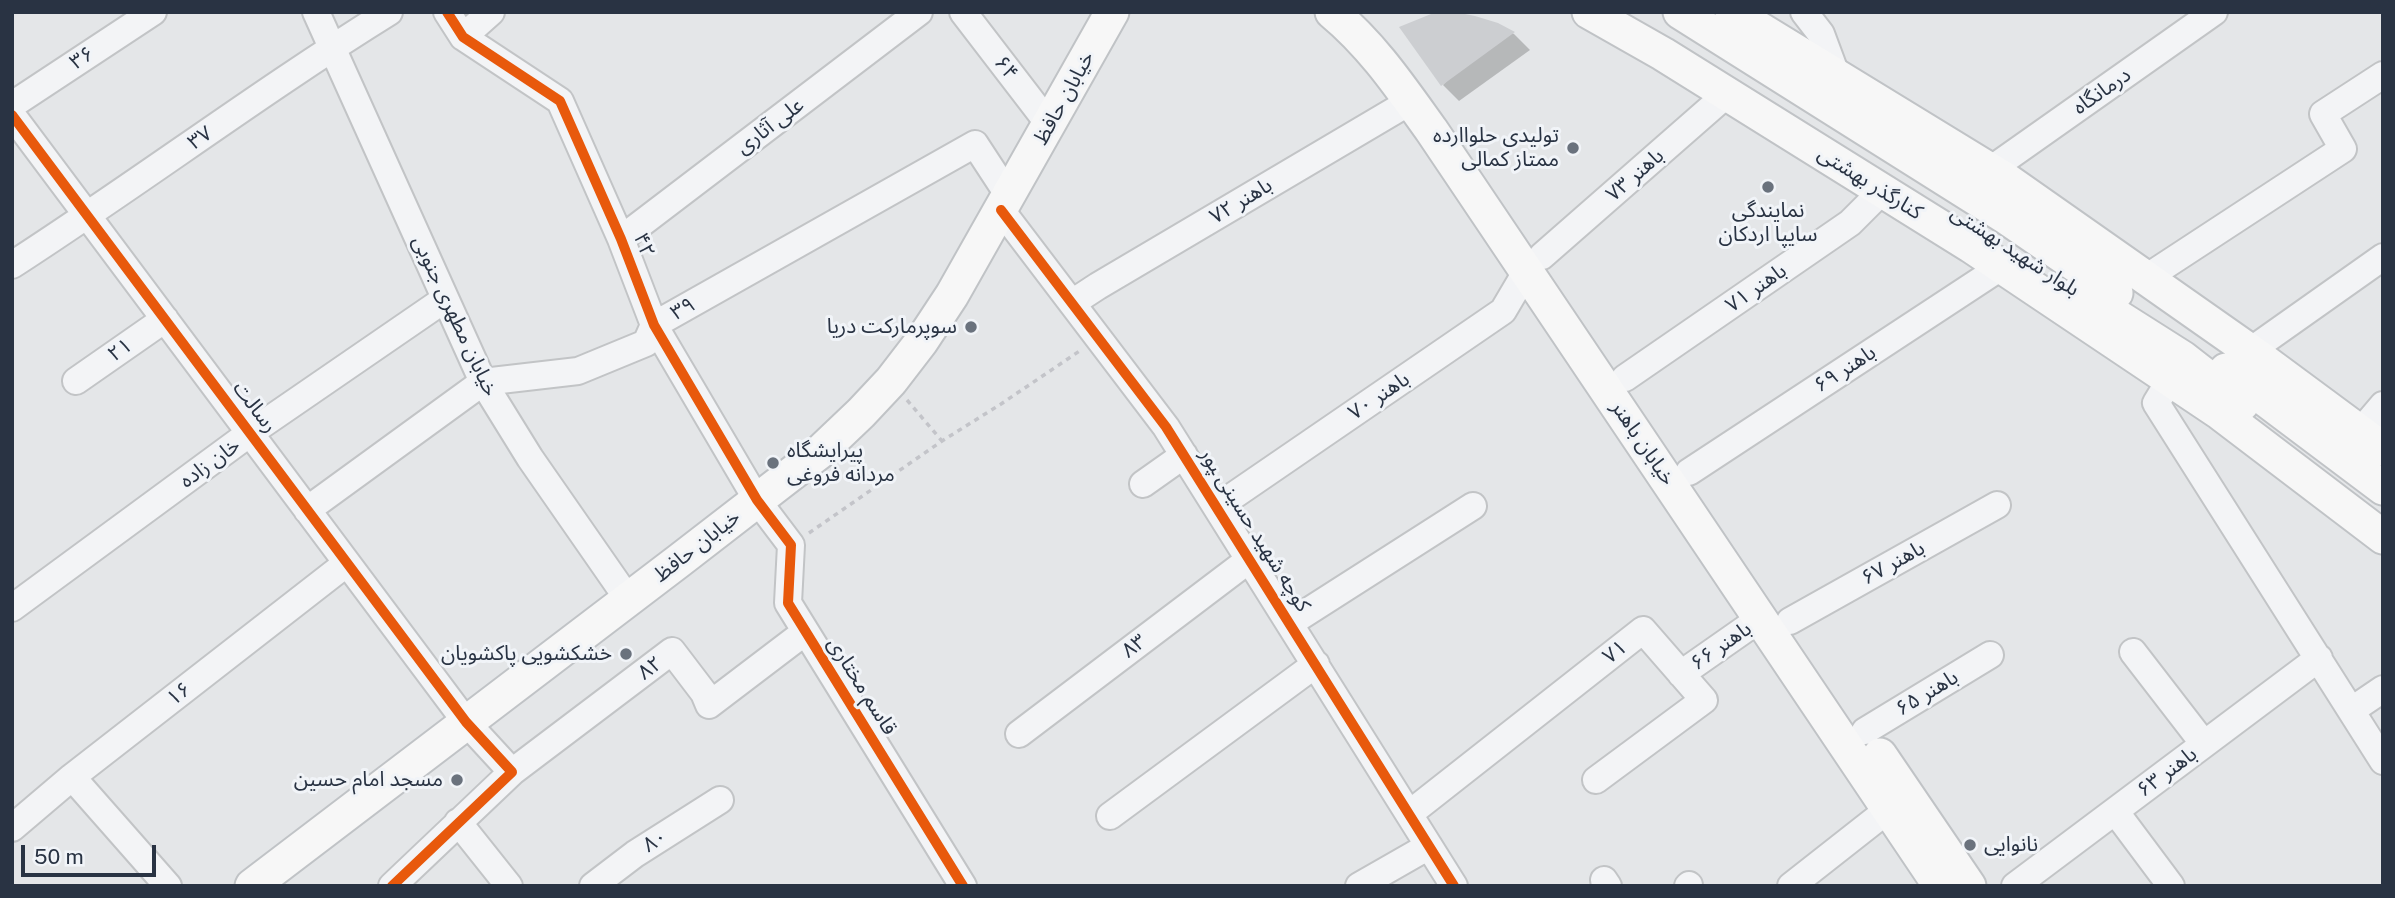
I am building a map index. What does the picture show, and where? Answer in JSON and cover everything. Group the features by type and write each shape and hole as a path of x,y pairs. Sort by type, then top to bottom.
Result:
{"main road":[{"name":"خیابان حافظ","path":"251,886 821,451 861,414 891,382 946,304 1112,12"},
{"name":"خیابان باهنر","path":"1332,12 1382,61 1534,264 1625,379 1689,472 1889,809 1940,886"},
{"name":"خیابان باهنر","path":"1368,12 1438,106 1534,264 1775,619 1865,732 1969,886"},
{"name":"کنارگذر بهشتی","path":"1589,12 1663,54 2001,267 2220,413 2383,537"},
{"name":"بلوار شهید بهشتی","path":"1632,12 1744,78 2183,358 2383,511"},
{"name":"بلوار شهید بهشتی","path":"1679,12 2004,216 2255,389 2383,488"},
{"path":"1732,12 1990,170 2250,351 2371,441"}],"street":[{"name":"۳۶","path":"12,105 153,12"},
{"name":"خیابان مطهری جنوبی","path":"316,12 483,382 530,458 628,599"},
{"name":"۳۷","path":"12,265 88,216 332,47 389,12"},
{"path":"447,12 463,37 491,12"},
{"name":"علی آثاری","path":"621,239 919,12"},
{"name":"۶۴","path":"963,12 1049,124"},
{"path":"1804,12 1821,34 1837,77"},
{"name":"درمانگاه","path":"1990,170 2214,12"},
{"name":"۴۲","path":"463,37 560,101 621,239 654,326 757,500"},
{"path":"2146,278 2343,149 2323,114 2383,75"},
{"name":"باهنر ۷۳","path":"1534,264 1727,94"},
{"name":"باهنر ۷۲","path":"1072,303 1410,101"},
{"name":"رسالت","path":"12,115 467,722 512,772"},
{"name":"۳۹","path":"307,510 483,382 578,371 646,343 654,326 975,144 1005,203"},
{"name":"باهنر ۷۱","path":"1625,379 1850,223 1882,191"},
{"name":"کوچه شهید حسینی ‍پور","path":"1005,203 1072,303 1166,427 1454,886"},
{"path":"2250,351 2383,257"},
{"name":"باهنر ۷۰","path":"1217,507 1503,311 1534,264"},
{"name":"باهنر ۶۹","path":"1689,472 2001,267"},
{"name":"خان زاده","path":"12,608 250,433 445,299"},
{"name":"۲۱","path":"76,381 165,319"},
{"path":"2170,380 2156,403 2383,761"},
{"path":"2371,441 2383,405"},
{"path":"1143,484 1184,455"},
{"path":"757,500 791,545"},
{"name":"باهنر ۶۷","path":"1775,619 1997,505"},
{"path":"1290,623 1473,506"},
{"name":"قاسم مختاری","path":"791,545 788,603 963,886"},
{"name":"۸۳","path":"1019,734 1250,559"},
{"name":"۱۶","path":"12,828 72,777 347,563"},
{"name":"باهنر ۶۶","path":"1682,674 1775,619"},
{"name":"۷۱","path":"1409,814 1643,630 1704,700 1596,780"},
{"name":"۸۲","path":"512,772 672,651 704,693 709,705 806,632"},
{"path":"2133,652 2204,744"},
{"name":"باهنر ۶۵","path":"1865,732 1990,655"},
{"name":"باهنر ۶۳","path":"2015,886 2319,658"},
{"path":"1110,816 1316,664"},
{"path":"2351,710 2383,689"},
{"path":"393,886 512,772"},
{"path":"72,777 168,886"},
{"name":"۸۰","path":"593,886 635,854 720,800"},
{"path":"1791,886 1889,809"},
{"path":"2115,811 2171,886"},
{"path":"458,822 509,886"},
{"path":"1359,886 1429,846"}],"path":[{"path":"791,545 942,441 1080,352 1093,330"},
{"path":"891,382 942,441"}],"building":[{"path":"1436,12 1475,16 1515,32 1441,86 1399,27"}],"cycle path":[{"path":"447,12 463,37 560,101 621,239 654,325 757,500 791,545 788,603 963,886"},
{"path":"12,115 466,722 512,772 392,886"},
{"path":"1001,210 1166,427 1454,886"}],"place":[{"name":"تولیدی حلواارده ممتاز کمالی","path":"1573,148"},
{"name":"نمایندگی سایپا اردکان","path":"1768,187"},
{"name":"سوپرمارکت دریا","path":"971,327"},
{"name":"پیرایشگاه مردانه فروغی","path":"773,463"},
{"name":"خشکشویی پاکشویان","path":"626,654"},
{"name":"مسجد امام حسین","path":"457,780"},
{"name":"نانوایی","path":"1970,845"}]}
